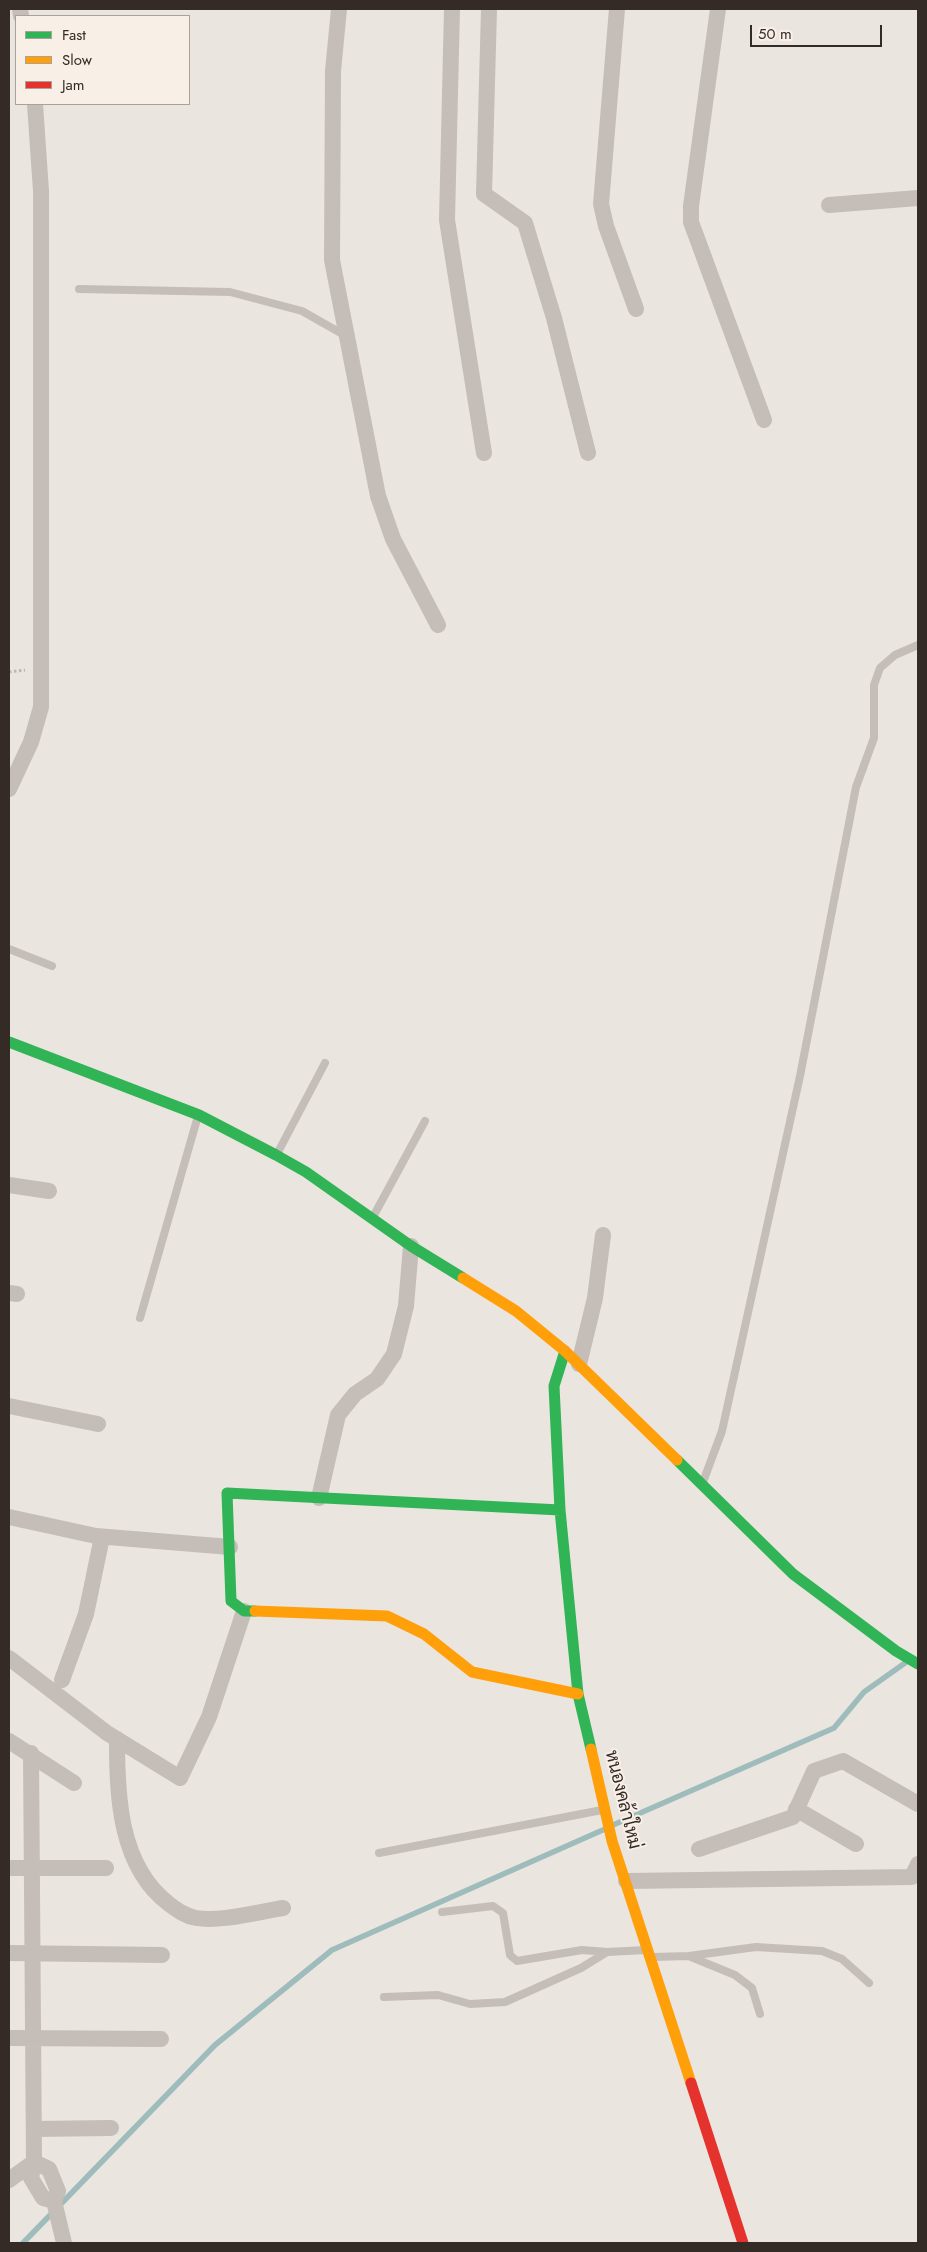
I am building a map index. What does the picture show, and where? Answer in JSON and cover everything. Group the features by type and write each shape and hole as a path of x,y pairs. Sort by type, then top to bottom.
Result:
{"street":[{"path":"339,9 333,71 332,260 378,496 393,539 438,625"},
{"path":"452,9 447,220 484,452"},
{"path":"489,9 484,194 525,223 554,318 588,453"},
{"path":"617,9 601,204 606,226 636,309"},
{"path":"718,9 691,206 691,222 764,420"},
{"path":"9,789 31,742 41,707 41,191 35,105"},
{"path":"829,204 918,198"},
{"path":"9,1042 198,1114 306,1172 411,1246 516,1311 565,1350 793,1574 896,1651 918,1664"},
{"path":"9,1185 50,1191"},
{"path":"579,1364 595,1298 603,1236"},
{"path":"319,1498 338,1415 355,1394 377,1379 394,1354 406,1306 411,1246"},
{"name":"หนองคล้าใหม่","path":"565,1350 554,1386 560,1510 578,1694 612,1841 743,2243"},
{"path":"9,1406 98,1424"},
{"path":"560,1510 227,1493 231,1601 244,1611 388,1616 424,1634 472,1672 578,1694"},
{"path":"9,1517 102,1537 230,1547"},
{"path":"62,1680 86,1614 102,1537"},
{"path":"9,1658 117,1739 180,1778 209,1717 244,1611"},
{"path":"117,1739 123,1824 129,1851 144,1880 162,1899 179,1912 196,1918 225,1917 283,1908"},
{"path":"9,1741 31,1753 74,1783"},
{"path":"31,1753 34,2162"},
{"path":"699,1849 793,1817 814,1771 843,1761 918,1804"},
{"path":"796,1809 856,1844"},
{"path":"626,1881 912,1878 918,1864"},
{"path":"9,1868 106,1868"},
{"path":"9,1953 162,1956"},
{"path":"9,2038 161,2039"},
{"path":"34,2129 111,2128"},
{"path":"9,2180 34,2162"},
{"path":"34,2162 49,2169 58,2190 54,2201 60,2219 64,2243"}],"lane":[{"path":"79,289 230,292 302,311 347,337"},
{"path":"702,1484 722,1431 800,1076 856,787 874,738 874,685 880,668 895,655 918,645"},
{"path":"9,949 52,966"},
{"path":"276,1156 326,1063"},
{"path":"140,1318 198,1114"},
{"path":"372,1219 425,1121"},
{"path":"379,1853 605,1812"},
{"path":"442,1912 493,1906 503,1913 510,1955 517,1961 582,1950 689,1956 756,1947 822,1951 842,1959 868,1983"},
{"path":"384,1997 438,1995 470,2004 505,2002 581,1968 607,1952"},
{"path":"689,1956 735,1975 752,1988 760,2014"}],"waterway":[{"path":"613,1825 834,1728 864,1692 905,1663"},
{"path":"23,2243 215,2045 332,1950 605,1829"}],"traffic: fast":[{"path":"9,1042 199,1115 276,1155 306,1172 411,1246 463,1278"},
{"path":"565,1351 554,1386 560,1510 578,1694 591,1749"},
{"path":"677,1460 793,1574 896,1651 918,1664"},
{"path":"255,1611 244,1611 231,1601 227,1493 560,1510"}],"traffic: slow":[{"path":"463,1278 516,1311 565,1351 677,1460"},
{"path":"255,1611 387,1616 424,1634 472,1672 578,1694"},
{"path":"591,1749 612,1841 691,2083"}],"traffic: jam":[{"path":"691,2083 743,2243"}]}
